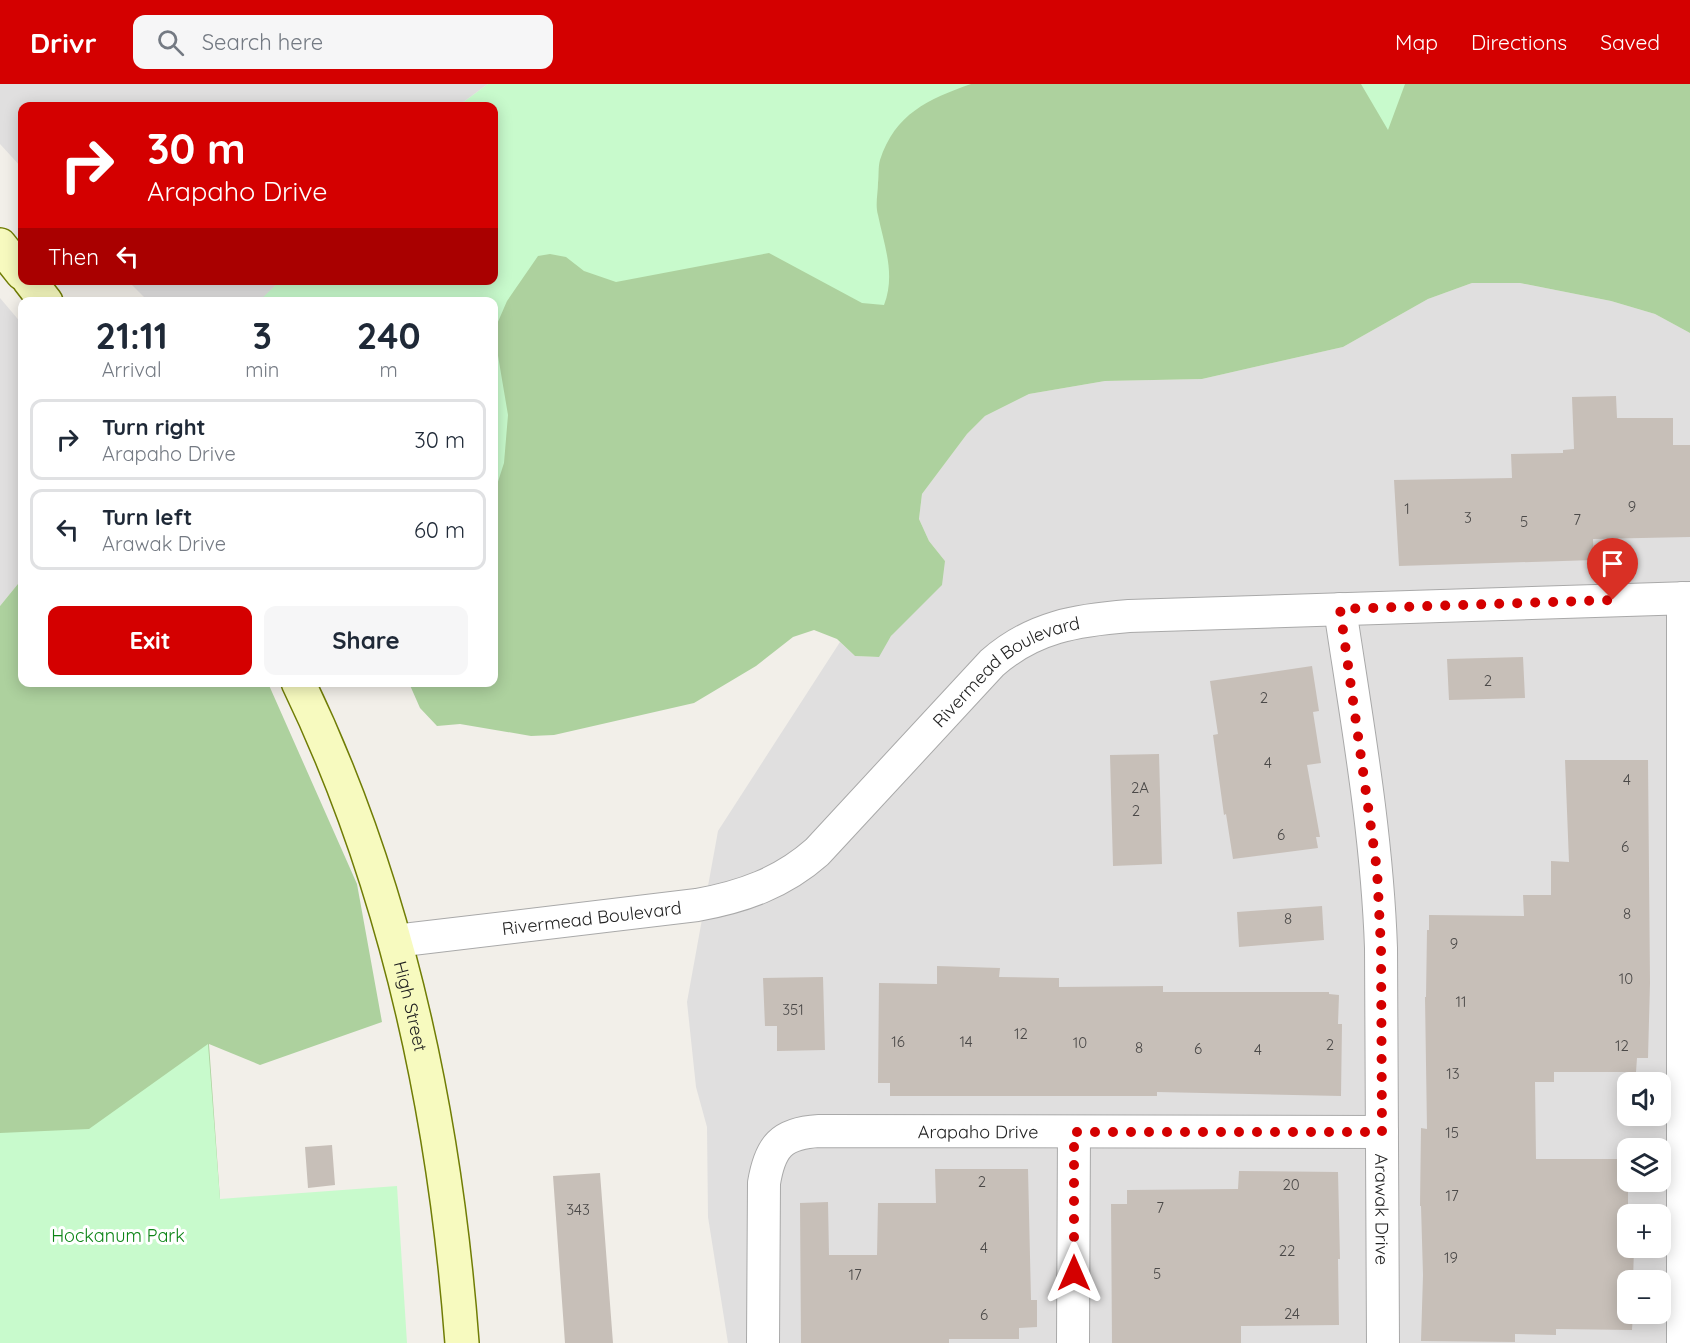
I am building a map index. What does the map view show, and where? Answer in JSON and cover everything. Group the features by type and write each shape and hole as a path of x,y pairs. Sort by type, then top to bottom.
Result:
{"main road":[{"path":"0,246 18,268"},
{"path":"33,285 42,297"},
{"name":"High Street","path":"300,687 356,817 381,891 422,1048 452,1229 462,1343"}],"street":[{"name":"Rivermead Boulevard","path":"395,940 697,905 735,897 764,887 791,872 817,852 992,663 1013,646 1041,632 1071,623 1099,618 1687,598"},
{"path":"1683,1343 1687,1173 1687,598"},
{"name":"Arawak Drive","path":"1340,609 1377,870 1381,948 1383,1343"},
{"name":"Arapaho Drive","path":"763,1343 764,1183 769,1158 780,1142 787,1137 806,1131 1382,1132"},
{"path":"1073,1343 1074,1132"}],"shaded area":[{"path":"0,84 488,84 463,102 18,102 18,164 0,144"},
{"path":"1472,283 1520,283 1611,301 1655,314 1690,333 1690,1343 728,1343 708,1217 707,1127 696,1087 687,1002 718,831 840,642 855,656 878,657 945,561 929,541 919,519 922,494 967,434 985,416 1029,394 1105,381 1202,379 1343,347 1428,299"},
{"path":"132,285 276,285 264,297 144,297"},
{"path":"0,298 18,319 18,584 0,606"}],"green space":[{"path":"488,84 971,84 915,110 894,131 886,144 880,160 877,207 889,271 884,305 862,303 769,253 616,282 584,271 566,257 550,254 538,256 507,301 498,322 498,297 263,297 276,285 498,285 498,102 463,102"},
{"path":"509,84 1690,84 1690,333 1655,314 1611,301 1520,283 1472,283 1428,299 1343,347 1202,379 1105,381 1029,394 985,416 967,434 922,494 919,519 929,541 945,561 942,585 891,636 879,657 855,656 837,639 814,630 793,637 756,666 694,703 554,735 531,736 460,724 437,726 420,708 411,687 498,687 498,297 343,297 449,285 498,285 497,102"},
{"path":"1361,84 1405,84 1388,130"},
{"path":"498,356 508,415 504,463 498,482"},
{"path":"18,584 18,687 270,687 357,884 382,1022 260,1065 209,1044 220,1199 0,1343 0,606"},
{"name":"Hockanum Park","path":"208,1044 220,1199 397,1186 407,1343 0,1343 0,1133 89,1129"}],"building":[{"path":"1616,396 1617,418 1673,418 1673,445 1690,445 1690,537 1593,539 1594,560 1399,566 1394,480 1512,478 1511,454 1563,453 1563,450 1574,449 1572,397"},
{"path":"1523,657 1525,698 1449,700 1447,659"},
{"path":"1312,666 1319,711 1313,712 1321,763 1307,765 1320,837 1316,837 1318,848 1233,859 1226,814 1224,815 1213,735 1218,734 1210,681"},
{"path":"1159,754 1162,864 1113,866 1110,755"},
{"path":"1565,760 1648,760 1650,983 1648,1058 1637,1058 1636,1072 1554,1072 1554,1082 1535,1082 1536,1159 1617,1159 1617,1192 1628,1192 1628,1204 1617,1204 1617,1258 1634,1258 1633,1270 1617,1270 1617,1324 1632,1324 1632,1330 1556,1329 1556,1335 1515,1334 1515,1342 1421,1341 1423,1275 1420,1206 1421,1128 1427,1129 1425,997 1429,915 1524,916 1523,895 1551,895 1551,861 1569,862"},
{"path":"1322,906 1324,940 1239,947 1237,912"},
{"path":"937,966 1000,968 999,977 1059,978 1059,987 1163,986 1163,992 1329,992 1329,994 1339,995 1338,1024 1342,1024 1341,1096 1157,1092 1157,1096 890,1096 890,1083 878,1083 879,983 937,984"},
{"path":"823,977 825,1050 777,1051 777,1026 765,1026 763,978"},
{"path":"332,1145 335,1185 308,1188 305,1147"},
{"path":"935,1169 1028,1169 1031,1300 1037,1300 1037,1327 1019,1328 1019,1339 949,1339 949,1343 801,1343 800,1203 828,1202 829,1255 877,1255 878,1203 936,1203"},
{"path":"1239,1171 1338,1172 1339,1325 1241,1326 1241,1343 1112,1343 1111,1204 1127,1204 1127,1190 1238,1189"},
{"path":"600,1173 613,1343 565,1343 553,1176"}],"route":[{"path":"1074,1273 1074,1132 1382,1132 1381,948 1377,870 1340,609 1613,600"}]}
